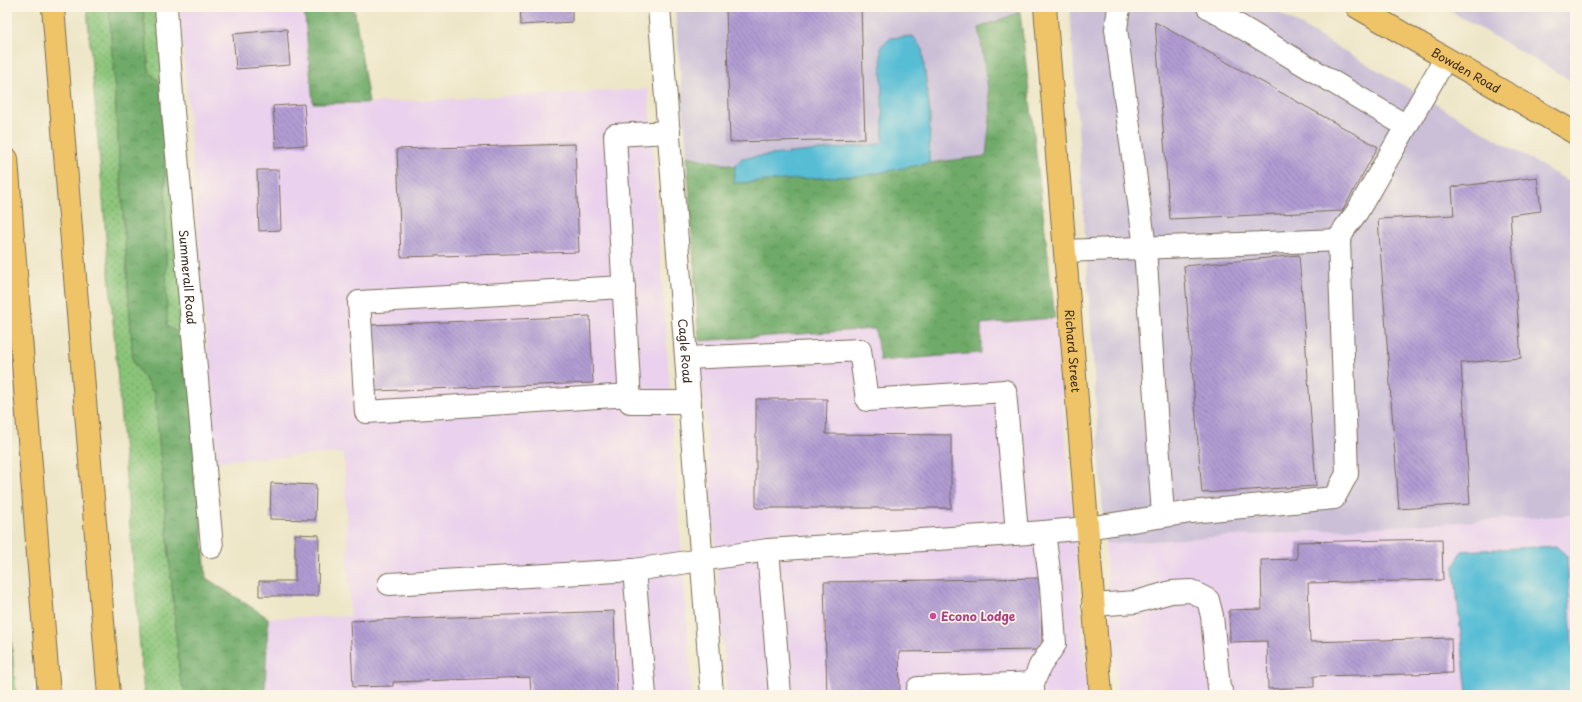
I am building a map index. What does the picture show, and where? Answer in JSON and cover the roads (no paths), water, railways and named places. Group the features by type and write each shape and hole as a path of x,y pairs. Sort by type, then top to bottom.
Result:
{"main road":[{"path":"53,7 109,695"},
{"name":"Richard Street","path":"1045,7 1100,695"},
{"name":"Bowden Road","path":"1357,7 1575,133"},
{"path":"7,159 50,695"}],"street":[{"name":"Summerall Road","path":"166,7 173,111 212,546"},
{"name":"Cagle Road","path":"659,7 712,695"},
{"path":"1119,7 1116,29 1145,248 1163,516"},
{"path":"1208,7 1406,126"},
{"path":"389,584 634,570 768,550 1044,532 1087,528 1191,512 1334,498 1347,474 1339,240 1345,228 1357,212 1445,59"},
{"path":"669,132 616,135 630,402 690,402"},
{"path":"1065,251 1339,240"},
{"path":"624,287 359,302 366,412 630,395"},
{"path":"686,358 860,350 867,400 1005,391 1017,534"},
{"path":"918,688 1033,689 1040,666 1055,644 1051,586 1044,532"},
{"path":"768,550 780,695"},
{"path":"634,570 645,695"},
{"path":"1093,605 1136,602 1171,592 1191,591 1208,600 1212,616 1219,688 1223,695"}],"water":[{"path":"913,36 922,49 930,114 929,163 867,175 733,183 735,166 742,158 879,144 883,140 881,46 891,38"},
{"path":"1556,546 1567,556 1575,695 1467,695 1454,566 1462,551"}],"place":[{"name":"Econo Lodge","path":"933,616"}]}
